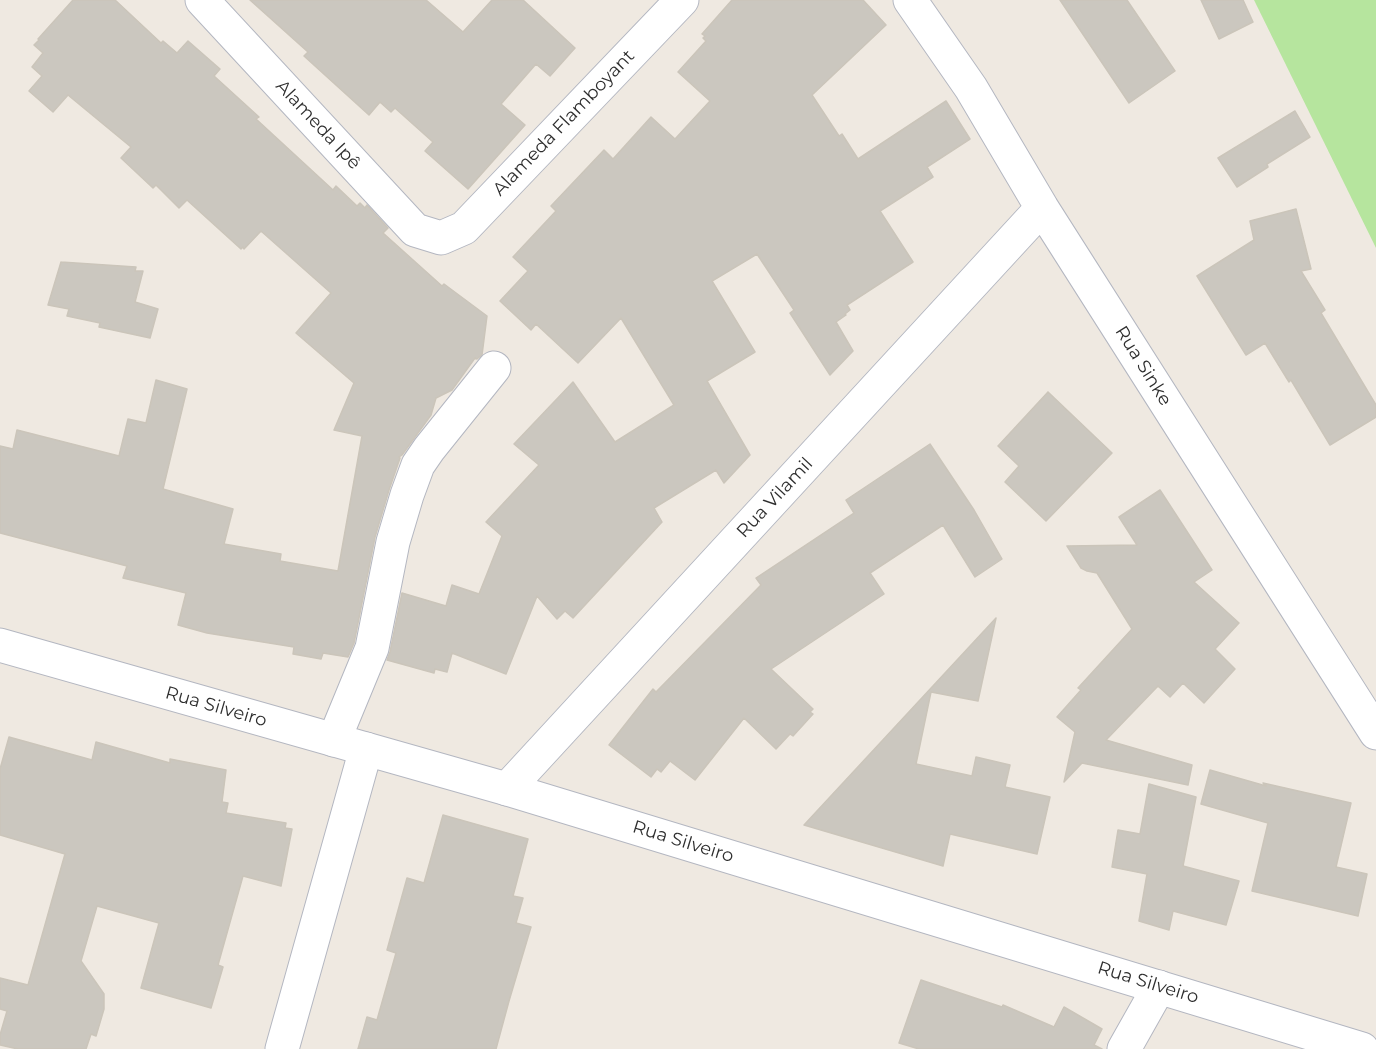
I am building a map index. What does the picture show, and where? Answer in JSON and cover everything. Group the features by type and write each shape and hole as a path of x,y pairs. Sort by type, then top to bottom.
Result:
{"street":[{"name":"Alameda Ipê","path":"202,0 416,230 441,238"},
{"name":"Alameda Flamboyant","path":"441,238 464,228 682,0"},
{"name":"Rua Sinke","path":"910,0 971,88 1042,208 1376,733"},
{"name":"Rua Vilamil","path":"507,789 1042,208"},
{"path":"334,740 372,648 393,542 418,465 494,368"},
{"name":"Rua Silveiro","path":"0,645 507,789 1362,1049"},
{"path":"282,1049 366,749"},
{"path":"1124,1049 1159,987"}],"green space":[{"path":"1254,0 1376,0 1376,248"}],"building":[{"path":"73,0 115,0 161,43 163,41 177,53 188,41 220,69 214,76 259,117 256,119 333,190 336,186 357,206 360,203 365,208 367,205 388,228 383,233 442,286 444,284 487,316 482,355 475,358 452,390 436,398 431,415 399,457 375,537 354,643 348,657 323,653 321,659 293,654 294,647 207,633 178,625 186,593 123,578 127,566 0,533 0,446 13,449 17,430 119,456 128,419 146,423 156,380 187,389 163,489 233,509 224,544 281,554 280,561 338,571 362,436 334,430 354,383 296,333 331,293 261,231 244,249 243,247 241,249 187,200 179,208 156,185 153,188 121,158 131,147 68,95 53,112 29,91 42,76 32,67 43,53 34,45"},
{"path":"250,0 426,0 463,32 492,0 523,0 575,48 550,76 536,64 501,104 525,125 468,189 425,151 433,142 395,108 391,112 380,102 369,115 304,56 308,52"},
{"path":"732,0 863,0 886,25 812,95 839,136 842,134 858,159 946,101 970,139 927,167 933,177 880,211 913,262 847,305 850,310 836,322 853,351 830,375 790,313 794,310 757,254 712,281 755,352 707,381 750,455 724,483 716,470 654,508 662,522 573,618 565,611 557,619 537,596 506,674 452,653 447,672 435,669 434,673 387,660 402,593 446,606 452,585 479,594 502,536 486,522 539,465 514,444 573,382 615,442 674,405 621,318 578,363 536,324 531,330 500,301 528,271 513,257 556,211 551,206 604,150 613,159 651,117 675,139 710,101 678,72 706,41 702,34"},
{"path":"1060,0 1127,0 1175,71 1129,103"},
{"path":"1201,0 1243,0 1253,22 1219,39"},
{"path":"1295,111 1310,137 1267,164 1268,167 1237,187 1218,158"},
{"path":"1296,209 1311,269 1301,271 1325,310 1321,313 1376,405 1376,417 1330,445 1291,380 1289,382 1265,343 1246,355 1197,276 1254,240 1250,221"},
{"path":"61,262 136,267 135,271 143,271 135,302 158,309 150,338 99,327 100,323 67,316 69,309 48,305"},
{"path":"1048,392 1112,453 1046,521 1005,482 1019,466 998,446"},
{"path":"930,444 974,510 1002,559 975,577 943,525 870,573 884,594 771,669 813,709 810,712 813,714 793,736 790,734 776,749 744,718 695,780 670,761 661,772 657,769 651,777 609,745 653,689 656,692 761,585 756,578 854,513 846,500"},
{"path":"1160,490 1212,570 1194,582 1239,623 1215,649 1235,669 1204,703 1183,683 1170,697 1158,686 1106,740 1192,765 1188,785 1082,763 1064,782 1075,732 1057,717 1081,690 1078,688 1132,629 1097,573 1081,568 1067,546 1137,545 1119,517"},
{"path":"996,618 978,701 931,692 916,764 972,776 976,757 1010,765 1005,787 1050,797 1037,854 950,834 943,866 804,825"},
{"path":"9,737 92,760 96,742 170,763 170,759 226,770 222,802 228,803 226,813 286,823 285,828 292,829 281,886 243,876 218,965 223,967 211,1008 141,988 159,923 97,906 81,961 104,994 104,1009 96,1036 91,1034 86,1049 18,1049 0,1045 0,1035 7,1011 0,1009 0,978 28,985 65,854 0,835 0,769"},
{"path":"1210,770 1266,786 1263,783 1351,803 1336,867 1367,874 1358,916 1252,891 1268,823 1201,804"},
{"path":"1149,784 1196,797 1183,866 1239,881 1226,925 1173,911 1169,930 1139,921 1147,874 1112,867 1118,830 1140,834"},
{"path":"443,815 528,839 513,896 523,898 516,923 531,927 496,1049 358,1049 367,1017 377,1020 396,953 387,950 407,878 424,883"},
{"path":"921,980 1002,1007 1003,1005 1054,1027 1064,1007 1102,1029 1094,1045 1102,1049 919,1049 899,1043"}]}
